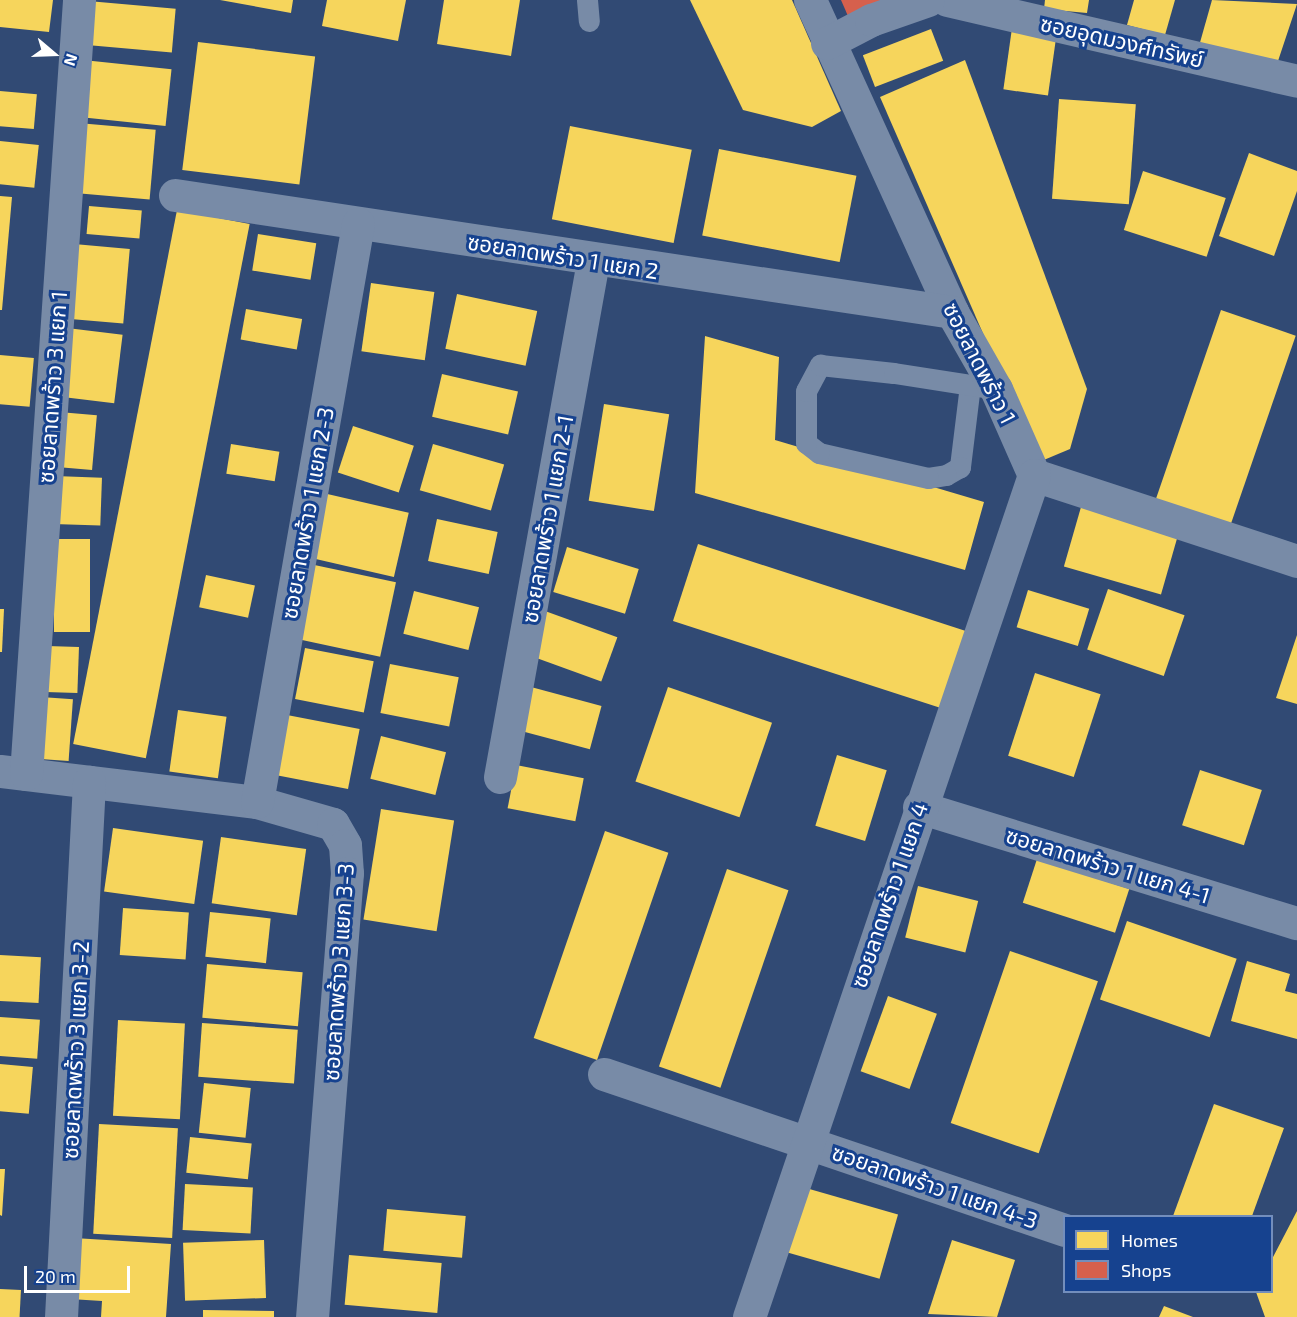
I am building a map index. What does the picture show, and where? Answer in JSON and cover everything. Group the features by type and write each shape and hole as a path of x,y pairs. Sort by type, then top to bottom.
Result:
{"street":[{"name":"ซอยลาดพร้าว 3 แยก 1","path":"13,773 79,0"},
{"name":"ซอยลาดพร้าว 1","path":"810,0 827,43 952,312 983,387 1034,475"},
{"path":"827,43 871,20 928,0"},
{"name":"ซอยอุดมวงศ์ทรัพย์","path":"947,0 1297,81"},
{"name":"ซอยลาดพร้าว 1 แยก 2","path":"175,195 593,261 952,312"},
{"name":"ซอยลาดพร้าว 1 แยก 2-3","path":"257,802 358,224"},
{"name":"ซอยลาดพร้าว 1 แยก 2-1","path":"500,777 593,261"},
{"path":"1034,475 1297,561"},
{"name":"ซอยลาดพร้าว 1 แยก 4","path":"749,1317 805,1142 1034,475"},
{"name":"ซอยลาดพร้าว 3 แยก 3-3","path":"13,773 257,802 333,824 345,845 312,1317"},
{"name":"ซอยลาดพร้าว 3 แยก 3-2","path":"61,1317 89,782"},
{"name":"ซอยลาดพร้าว 1 แยก 4-1","path":"919,807 1297,923"},
{"name":"ซอยลาดพร้าว 1 แยก 4-3","path":"603,1074 1063,1229"}],"lane":[{"path":"587,0 589,21"},
{"path":"820,365 983,387 960,467 946,475 928,478 841,458 806,443 806,391 820,365"}],"building: Homes":[{"path":"0,0 53,0 49,32 0,27"},
{"path":"220,0 293,0 291,13"},
{"path":"327,0 406,0 398,41 322,26"},
{"path":"444,0 520,0 511,56 437,44"},
{"path":"690,0 792,0 841,111 812,127 743,110"},
{"path":"1045,0 1089,0 1087,13 1044,9"},
{"path":"1134,0 1175,0 1165,35 1127,25"},
{"path":"1212,0 1297,4 1277,64 1199,46"},
{"path":"88,1 176,9 172,53 84,45"},
{"path":"1013,21 1058,27 1048,96 1003,89"},
{"path":"931,29 943,61 875,87 863,55"},
{"path":"198,42 315,56 299,184 182,170"},
{"path":"83,60 172,69 166,126 77,117"},
{"path":"965,60 1087,389 1070,449 1039,462 880,97"},
{"path":"0,91 37,94 34,129 0,126"},
{"path":"1059,99 1136,104 1129,204 1052,199"},
{"path":"78,123 156,130 150,200 72,193"},
{"path":"570,126 692,150 674,243 552,219"},
{"path":"0,141 39,145 34,188 0,184"},
{"path":"719,149 856,176 840,262 702,235"},
{"path":"1249,153 1297,171 1297,191 1274,256 1219,236"},
{"path":"1143,171 1226,198 1207,257 1124,230"},
{"path":"0,196 12,197 2,310 0,310"},
{"path":"89,206 142,211 139,239 87,234"},
{"path":"177,210 250,224 146,758 73,744"},
{"path":"258,234 316,243 310,280 252,271"},
{"path":"74,244 130,249 123,324 67,319"},
{"path":"371,283 434,292 425,360 361,351"},
{"path":"457,294 537,311 526,366 445,349"},
{"path":"246,309 302,319 297,349 241,340"},
{"path":"1221,310 1296,336 1231,525 1156,499"},
{"path":"67,328 123,335 114,403 59,396"},
{"path":"705,336 779,357 775,440 984,502 965,570 695,493"},
{"path":"0,355 34,358 30,407 0,404"},
{"path":"442,374 518,392 508,434 432,417"},
{"path":"604,404 669,414 654,511 589,501"},
{"path":"59,412 97,415 92,470 54,467"},
{"path":"353,426 414,446 399,492 338,473"},
{"path":"231,444 279,452 275,481 226,474"},
{"path":"433,444 504,464 491,511 420,490"},
{"path":"55,476 102,478 100,526 53,524"},
{"path":"323,493 409,513 394,577 308,557"},
{"path":"1081,507 1178,535 1161,594 1064,567"},
{"path":"437,519 498,532 489,574 428,561"},
{"path":"54,539 90,539 90,632 54,632"},
{"path":"698,544 968,632 943,709 673,621"},
{"path":"567,547 639,569 625,614 553,592"},
{"path":"305,563 396,582 380,657 289,637"},
{"path":"206,575 255,585 248,618 199,607"},
{"path":"1108,589 1185,615 1164,676 1087,650"},
{"path":"1028,590 1089,609 1078,646 1017,627"},
{"path":"414,591 479,607 468,650 403,634"},
{"path":"0,609 4,609 2,652 0,652"},
{"path":"545,611 617,637 601,682 529,655"},
{"path":"1297,635 1297,704 1276,698"},
{"path":"47,646 79,647 77,693 45,692"},
{"path":"305,648 374,661 364,712 295,699"},
{"path":"390,664 459,677 449,726 380,713"},
{"path":"1035,673 1101,694 1074,777 1008,756"},
{"path":"531,687 602,706 590,749 519,730"},
{"path":"668,687 772,723 739,817 635,782"},
{"path":"41,697 73,699 69,761 37,759"},
{"path":"178,710 227,717 218,778 169,771"},
{"path":"287,715 360,729 348,789 275,775"},
{"path":"381,736 446,752 435,795 370,779"},
{"path":"837,755 887,770 865,841 815,826"},
{"path":"516,765 584,778 575,821 508,808"},
{"path":"1200,770 1262,790 1244,845 1182,825"},
{"path":"381,809 454,821 437,931 363,920"},
{"path":"113,828 203,841 194,904 104,891"},
{"path":"605,831 668,853 597,1060 534,1038"},
{"path":"221,837 306,849 297,915 212,903"},
{"path":"1037,859 1129,889 1115,933 1023,903"},
{"path":"727,869 788,890 720,1088 659,1067"},
{"path":"918,886 978,901 965,952 905,937"},
{"path":"123,908 189,913 186,959 120,955"},
{"path":"210,912 271,918 266,963 205,957"},
{"path":"1127,921 1237,959 1210,1037 1100,999"},
{"path":"1010,951 1098,981 1039,1153 951,1123"},
{"path":"0,955 41,957 39,1003 0,1001"},
{"path":"1247,961 1290,974 1285,991 1297,994 1297,1039 1231,1021"},
{"path":"207,964 303,972 298,1026 202,1018"},
{"path":"888,996 937,1014 910,1089 861,1071"},
{"path":"0,1017 40,1020 37,1059 0,1056"},
{"path":"118,1020 185,1024 180,1119 113,1116"},
{"path":"202,1023 298,1030 294,1084 198,1077"},
{"path":"0,1064 33,1067 29,1114 0,1111"},
{"path":"204,1083 251,1088 246,1138 199,1133"},
{"path":"1214,1104 1284,1128 1252,1215 1173,1215"},
{"path":"99,1124 178,1128 172,1238 93,1234"},
{"path":"190,1137 252,1143 248,1179 186,1173"},
{"path":"0,1169 5,1169 2,1216 0,1215"},
{"path":"185,1184 253,1188 250,1233 183,1230"},
{"path":"799,1186 898,1214 880,1279 781,1250"},
{"path":"387,1209 466,1216 462,1258 383,1251"},
{"path":"1297,1211 1297,1317 1265,1317 1256,1293 1273,1293 1273,1257"},
{"path":"74,1238 171,1244 166,1317 101,1317 102,1301 70,1299"},
{"path":"264,1240 266,1298 185,1301 183,1243"},
{"path":"952,1240 1015,1260 997,1317 928,1314"},
{"path":"349,1255 442,1263 437,1313 345,1305"},
{"path":"0,1289 21,1290 20,1317 0,1317"},
{"path":"1164,1306 1193,1317 1159,1317"},
{"path":"203,1310 274,1311 274,1317 203,1317"}],"building: Shops":[{"path":"841,0 902,0 851,23"}]}
